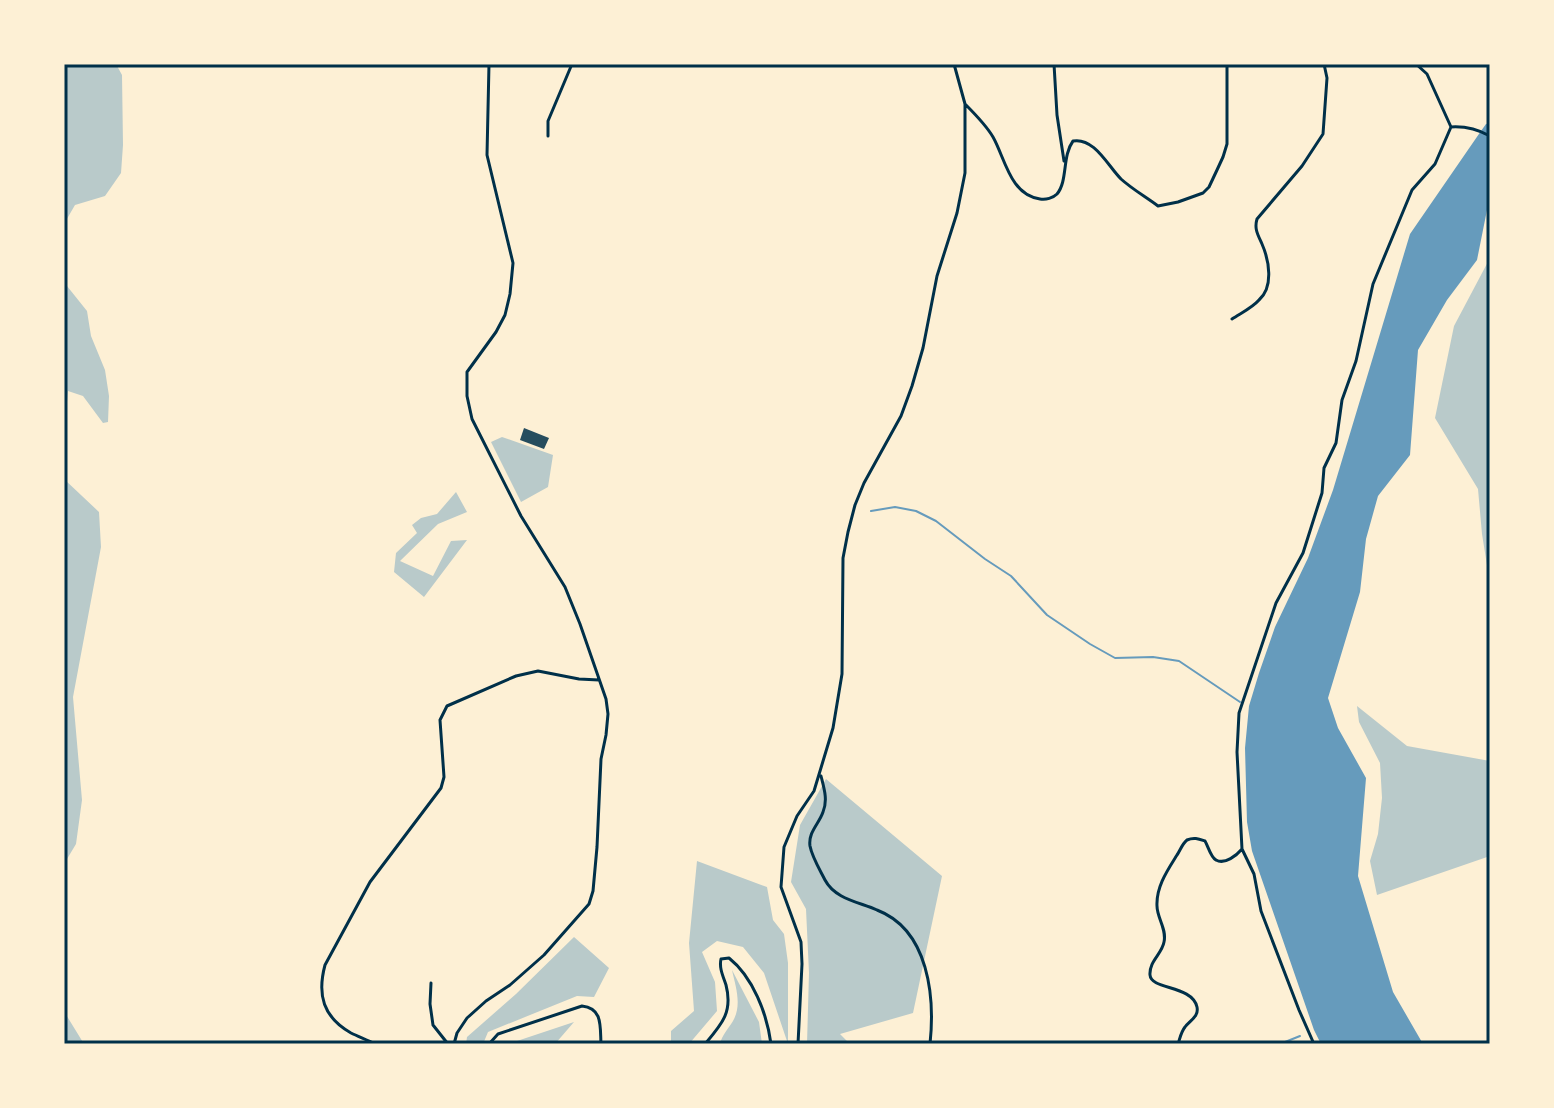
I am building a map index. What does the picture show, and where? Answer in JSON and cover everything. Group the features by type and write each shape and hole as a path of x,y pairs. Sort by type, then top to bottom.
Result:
{"street":[{"path":"454,1044 467,1018 544,955 589,904 596,862 600,771 608,714 606,699 565,587 521,516 472,419 467,396 467,372 505,315 513,263 487,155 489,64"},
{"path":"548,136 548,121 572,64"},
{"path":"798,1044 801,942 781,887 784,847 797,816 814,791 833,728 840,686 843,558 848,532 864,483 901,416 912,386 937,276 957,213 965,173 965,104 954,64"},
{"path":"1054,64 1064,164"},
{"path":"965,104 993,137 1012,180 1031,196 1041,199 1056,195 1061,187 1069,145 1080,140 1090,145 1121,179 1158,206 1203,193 1217,170 1227,144 1227,64"},
{"path":"1232,319 1262,298 1266,291 1268,260 1256,230 1257,219 1302,166 1323,134 1327,78 1324,64"},
{"path":"1314,1044 1261,911 1254,874 1242,849 1237,752 1239,713 1276,603 1303,553 1322,493 1324,468 1336,443 1342,400 1356,361 1373,284 1412,190 1435,164 1451,127 1427,74 1416,64"},
{"path":"1451,127 1465,126 1490,136"},
{"path":"375,1044 351,1033 331,1016 321,994 322,978 325,965 370,882 441,788 444,777 440,720 447,706 516,676 538,671 599,680"},
{"path":"820,774 825,803 812,832 812,854 831,889 887,914 909,935 929,981 930,1044"},
{"path":"1178,1044 1183,1029 1195,1018 1197,1008 1189,997 1171,986 1151,981 1152,962 1164,943 1165,935 1156,907 1159,888 1167,870 1189,839 1205,841 1213,857 1221,861 1235,857 1242,849"},
{"path":"705,1044 720,1027 729,1006 720,965 721,959 729,958 750,983 764,1014 771,1044"},
{"path":"431,983 433,1025 448,1044"},
{"path":"489,1044 498,1034 582,1006 591,1007 597,1013 601,1044"}],"shaded area":[{"path":"64,64 116,64 122,75 123,145 121,173 105,196 75,205 64,224"},
{"path":"1490,258 1490,584 1478,489 1435,418 1454,326"},
{"path":"64,262 67,286 87,311 91,336 105,370 109,396 108,422 103,423 83,396 68,391 64,434"},
{"path":"502,437 553,455 548,487 521,502 491,442"},
{"path":"64,479 99,512 101,547 73,697 82,800 76,844 64,864"},
{"path":"456,492 467,512 438,524 400,561 433,576 451,541 467,540 424,597 394,572 396,553 417,533 412,525 421,518 437,514"},
{"path":"1357,706 1407,746 1490,761 1490,856 1377,895 1370,861 1378,834 1382,798 1380,763 1359,722"},
{"path":"826,779 942,876 913,1013 840,1034 850,1044 807,1044 809,973 806,909 791,882 800,825"},
{"path":"697,861 767,887 773,920 784,934 788,963 788,1044 764,973 743,947 717,941 702,952 715,982 717,1011 689,1044 671,1044 671,1031 694,1011 689,943"},
{"path":"574,937 609,968 594,997 577,996 488,1032 483,1044 466,1044 467,1037"},
{"path":"732,970 759,1022 762,1044 720,1044 737,1009"},
{"path":"64,1010 65,1013 84,1044 64,1044"},
{"path":"574,1022 555,1044 508,1044"}],"water":[{"path":"1490,123 1490,195 1477,260 1447,300 1418,350 1410,455 1378,496 1366,539 1360,592 1328,698 1338,728 1366,778 1358,876 1393,992 1423,1044 1321,1044 1252,851 1247,822 1245,748 1249,706 1275,627 1308,558 1333,490 1410,234 1486,124"}],"building":[{"path":"524,428 549,438 544,449 520,440"}],"waterway":[{"path":"871,511 895,507 916,511 936,521 1011,576 1047,615 1090,644 1115,658 1153,657 1179,661 1240,702"},
{"path":"1280,1044 1300,1036"}]}
